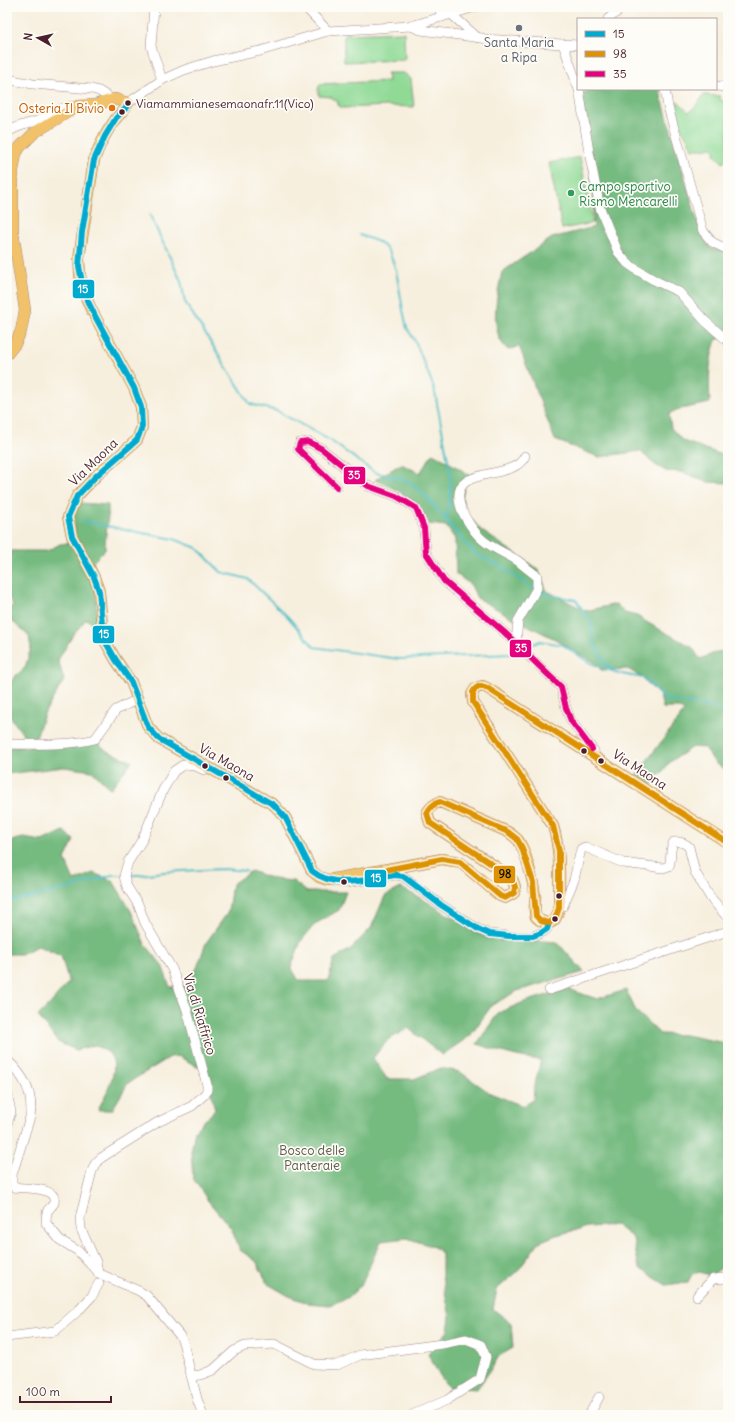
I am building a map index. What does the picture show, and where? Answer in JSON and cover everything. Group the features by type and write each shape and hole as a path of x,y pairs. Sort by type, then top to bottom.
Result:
{"main road":[{"path":"7,354 15,344 22,331 24,310 13,232 13,171 15,159 20,147 39,129 78,106 95,105 111,99 119,99 128,103"},
{"name":"Via Maona","path":"128,103 126,108 116,118 108,131 94,160 82,232 79,266 84,293 134,388 141,407 142,427 137,440 96,476 77,496 68,517 72,536 94,577 99,591 105,641 131,682 148,727 159,739 274,805 285,817 312,871 319,877 328,880"},
{"name":"Via Maona","path":"549,923 556,919 559,908 559,851 553,826 473,702 473,692 478,687 483,686 487,688 728,843"},
{"path":"328,880 442,859 460,862 500,896 505,898 511,896 514,893 515,887 513,881 496,867 430,823 427,813 429,807 440,802 508,832 517,839 522,848 533,882 536,914 541,922 549,923"}],"street":[{"path":"154,7 151,46 162,80"},
{"path":"305,7 328,31"},
{"path":"439,7 446,16 482,38"},
{"path":"128,103 162,80 184,70 213,61 260,50 328,31 411,26 476,7"},
{"path":"609,18 623,7"},
{"path":"411,26 421,30 482,38 577,45"},
{"path":"563,44 577,85"},
{"path":"7,79 33,84 96,90 111,99"},
{"path":"717,86 728,87"},
{"path":"578,90 600,208 618,252 627,263 637,270 679,292 705,321 728,341"},
{"path":"665,90 672,121 703,231 712,242 728,250"},
{"path":"7,133 11,127 40,120 60,108 71,105 78,106"},
{"path":"337,487 298,449 300,443 309,442 322,449 368,486 396,496 416,508 424,528 426,553 444,581 504,632 561,687 571,721 594,751 595,757"},
{"path":"516,643 518,621 537,588 537,576 483,540 468,522 460,505 460,491 463,484 471,478 508,470 523,461 525,456"},
{"path":"7,744 84,742 95,739 116,710 138,699"},
{"name":"Via di Riaffrico","path":"98,1271 91,1249 81,1229 80,1218 95,1164 101,1158 134,1135 192,1106 205,1094 207,1090 207,1085 187,1010 172,969 145,923 138,904 127,887 124,876 128,862 142,840 163,790 174,771 183,765 189,764 211,773 219,774"},
{"path":"559,908 563,906 574,880 581,849 585,848 623,863 663,868 669,866 671,845 674,842 677,842 683,843 689,847 695,872 710,896 728,918"},
{"name":"Via Maona","path":"328,880 346,883 395,875 403,876 478,929 489,934 533,936 547,929 549,923"},
{"path":"549,990 728,931"},
{"path":"7,1060 22,1076 28,1090 32,1108 12,1175 12,1185 10,1188 42,1190 51,1193 54,1197 54,1203 47,1212 46,1223 60,1240 78,1251 98,1271 139,1291 151,1301 180,1336 183,1342 197,1399 203,1415"},
{"path":"7,1092 11,1112 7,1124"},
{"path":"7,1337 55,1331 84,1305 99,1287 98,1271"},
{"path":"697,1296 713,1279 728,1278"},
{"path":"191,1376 200,1375 213,1370 234,1350 245,1346 274,1344 314,1364 337,1365 360,1355 442,1344 466,1339 481,1345 486,1357 480,1379 446,1400 412,1415"},
{"path":"589,1415 599,1397"}],"green space":[{"path":"404,32 405,60 344,62 344,34"},
{"path":"387,73 404,73 411,79 414,107 388,106 342,108 338,105 338,102 331,97 319,96 318,90 320,84 388,81"},
{"path":"591,90 661,90 660,92 701,234 710,248 728,252 728,338 716,340 713,348 709,386 710,403 676,410 669,414 671,428 683,441 728,457 728,483 708,482 682,472 666,471 655,465 640,451 599,457 555,440 519,346 508,350 498,333 496,323 496,302 502,272 552,238 594,227 591,163 581,94"},
{"path":"704,95 720,96 720,100 728,102 728,158 723,163 714,154 716,152 711,147 704,149 693,149 671,109 678,101 689,112 696,106"},
{"name":"Campo sportivo Rismo Mencarelli","path":"580,157 593,223 562,229 549,163"},
{"path":"433,453 470,475 465,485 462,498 466,514 482,531 538,569 547,591 586,611 616,604 625,613 637,616 692,647 700,659 717,652 728,651 728,771 715,763 705,748 692,747 670,762 652,785 636,775 684,712 679,708 663,708 660,696 641,677 628,669 601,670 596,663 557,640 477,598 471,585 456,574 455,539 446,526 429,524 420,508 407,496 375,480 401,464 420,473"},
{"path":"79,503 108,505 105,550 93,562 95,569 97,626 86,619 73,635 58,660 64,680 44,714 35,740 25,737 11,718 7,708 7,691 14,677 25,668 31,648 29,636 7,617 7,614 13,604 7,596 7,559 11,551 47,551 60,544 70,543 75,532 74,515"},
{"path":"98,743 107,751 132,761 110,789 92,771 64,767 7,774 7,747 69,747"},
{"name":"Bosco delle Panteraie","path":"64,831 74,840 65,859 74,881 93,873 113,881 131,911 145,944 162,965 170,987 185,986 197,968 206,943 228,912 232,884 251,871 274,879 293,881 307,892 346,892 339,910 315,924 301,941 291,967 299,981 328,981 334,959 351,949 371,928 385,896 401,888 424,900 485,937 557,942 584,972 517,991 492,1005 470,1036 442,1055 408,1028 387,1041 373,1058 387,1079 414,1079 441,1068 460,1072 490,1093 523,1106 533,1100 534,1088 541,1060 500,1052 477,1044 498,1013 524,1002 568,989 597,999 626,990 636,1011 660,1034 685,1035 725,1043 728,1066 728,1265 721,1268 711,1276 700,1272 692,1274 688,1282 666,1285 639,1268 633,1238 616,1225 588,1227 556,1235 539,1242 517,1272 497,1289 493,1309 511,1323 513,1348 499,1356 477,1389 448,1387 428,1354 448,1331 450,1317 442,1277 442,1253 434,1247 407,1238 381,1241 361,1285 349,1297 330,1305 308,1303 289,1296 268,1284 256,1261 240,1250 231,1228 209,1202 193,1178 191,1152 195,1130 215,1110 206,1071 178,1056 170,1057 128,1083 112,1110 98,1110 111,1082 114,1066 113,1059 109,1053 95,1045 76,1050 58,1042 38,1016 69,982 61,956 38,946 21,954 7,954 7,842 23,838 42,841"}],"waterway":[{"path":"150,215 181,281 185,302 250,404 277,411 331,441 374,472 408,481 424,494 475,554 500,566 534,589"},
{"path":"360,235 379,242 390,254 396,270 407,328 416,343 434,388 451,476 450,498 446,520"},
{"path":"81,521 174,539 197,548 221,572 248,579 288,617 314,647 399,659 510,654 518,651"},
{"path":"538,592 576,600 591,622 594,643 603,660 616,673 644,678 664,699 722,709 728,717"},
{"path":"524,648 540,641 563,645 590,663 615,672"},
{"path":"127,875 225,869 246,871"},
{"path":"7,901 27,898 73,887 112,875 122,875"}],"transit line":[{"name":"15","path":"128,103 126,108 116,118 105,136 94,160 82,232 79,266 84,293 134,388 141,407 142,427 137,440 96,476 77,496 68,517 72,536 94,577 99,591 105,641 131,682 148,727 159,739 274,805 285,817 312,871 321,877 341,882 352,882 395,875 403,876 441,905 478,929 489,934 533,936 547,929 549,923"},
{"name":"35","path":"337,487 298,449 300,443 309,442 322,449 368,486 396,496 416,508 424,528 426,553 444,581 504,632 561,687 571,721 592,749"},
{"name":"98","path":"380,871 442,859 460,862 500,896 505,898 514,893 515,887 513,881 496,867 430,823 427,813 432,806 440,802 508,832 517,839 522,848 533,882 536,916 541,921 549,923 555,919 559,908 559,851 553,826 473,702 473,692 477,687 481,686 487,688 728,843"}],"place":[{"name":"Santa Maria a Ripa","path":"519,28"},
{"name":"Viamammianesemaonafr.11(Vico)","path":"128,103"},
{"name":"Osteria Il Bivio","path":"112,108"},
{"name":"Campo sportivo Rismo Mencarelli","path":"571,193"}]}
